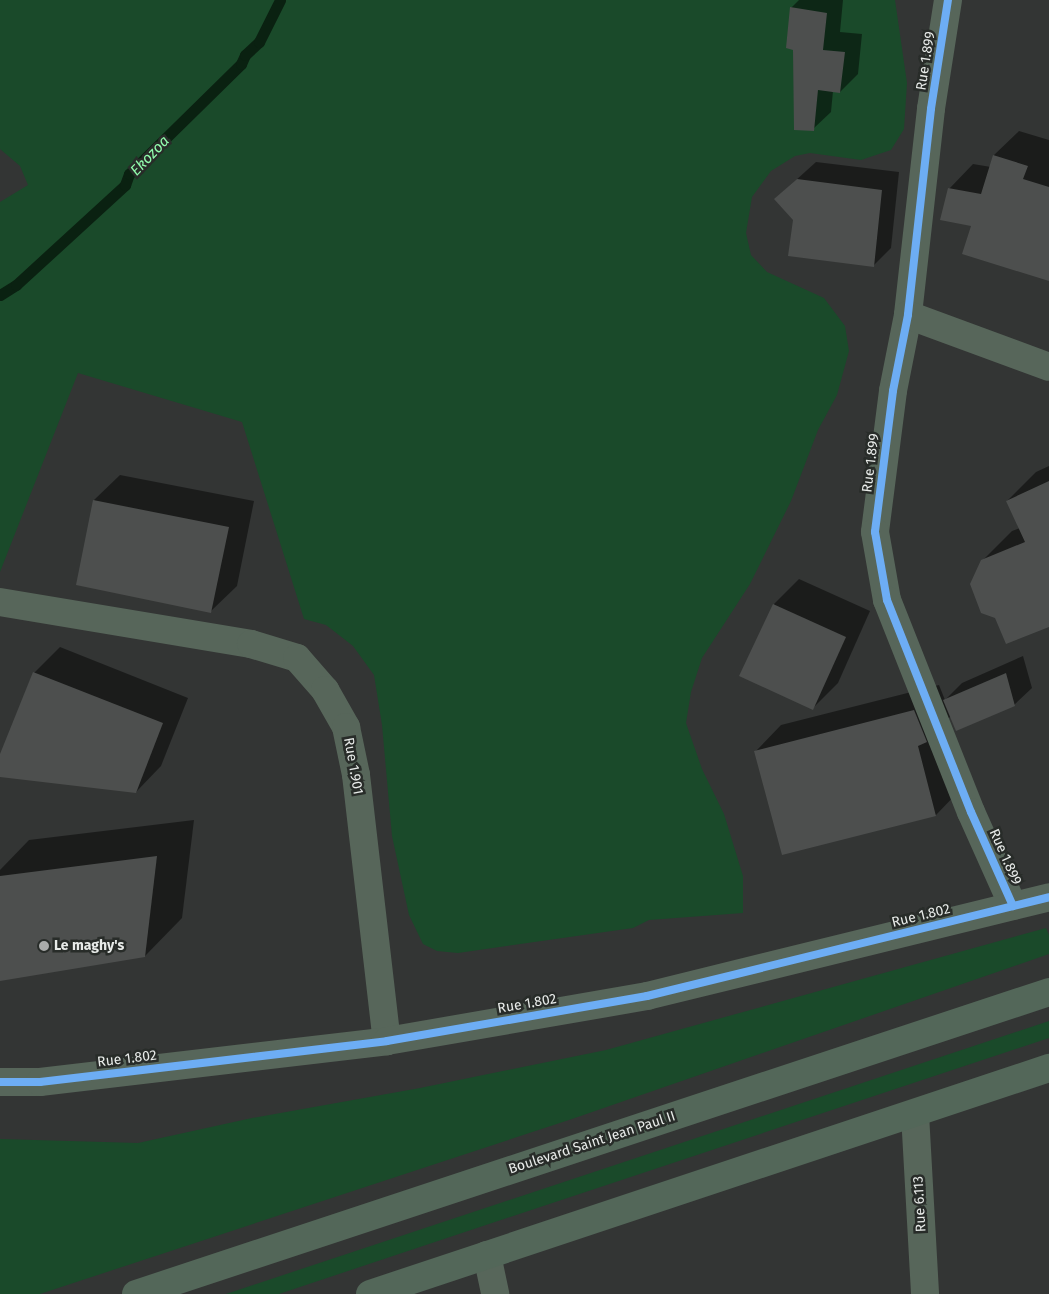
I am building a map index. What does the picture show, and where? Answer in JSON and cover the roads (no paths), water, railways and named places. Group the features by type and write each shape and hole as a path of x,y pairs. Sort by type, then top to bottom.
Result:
{"main road":[{"name":"Boulevard Saint Jean Paul II","path":"136,1294 1049,992"},
{"path":"370,1294 1049,1068"}],"street":[{"name":"Rue 1.899","path":"948,0 931,109 908,315 893,391 875,532 890,609 971,812 1013,906"},
{"path":"908,315 1049,367"},
{"name":"Rue 1.901","path":"0,602 251,644 297,658 325,690 346,727 356,775 387,1041"},
{"name":"Rue 1.802","path":"0,1082 40,1082 387,1041 647,996 1049,897"},
{"name":"Rue 6.113","path":"915,1114 925,1294"},
{"path":"487,1255 495,1294"}],"waterway":[{"name":"Ekozoa","path":"0,295 16,285 125,185 129,174 241,64 245,55 259,42 280,0"}],"place":[{"name":"Le maghy's","path":"44,946"}]}
